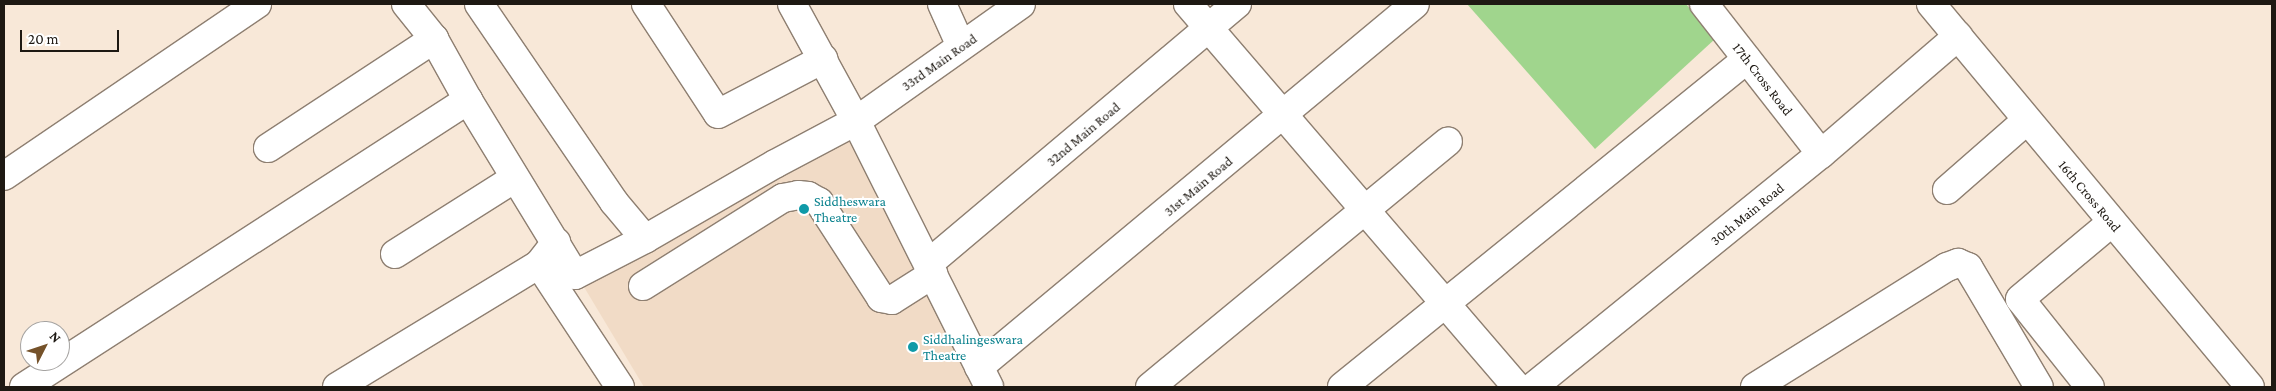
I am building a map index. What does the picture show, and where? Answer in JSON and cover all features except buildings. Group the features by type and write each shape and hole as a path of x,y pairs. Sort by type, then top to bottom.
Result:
{"street":[{"path":"4,176 257,4"},
{"path":"337,387 539,264 556,242 468,100 434,38 406,4"},
{"path":"479,4 614,202 646,240"},
{"path":"646,4 718,114 823,59"},
{"path":"792,4 856,121 984,377"},
{"path":"942,4 961,46"},
{"name":"33rd Main Road","path":"556,242 575,275 646,240 775,164 856,121 1021,4"},
{"path":"1188,4 1282,116 1365,209 1517,387"},
{"name":"32nd Main Road","path":"642,286 783,198 791,195 808,196 819,202 876,293 886,300 892,300 931,269 1238,4"},
{"name":"31st Main Road","path":"984,377 1282,116 1415,4"},
{"name":"17th Cross Road","path":"1704,4 1822,154"},
{"name":"16th Cross Road","path":"1931,4 2250,387"},
{"name":"30th Main Road","path":"1533,387 1822,154 1958,36"},
{"path":"268,148 434,38"},
{"path":"1342,387 1747,59"},
{"path":"24,387 468,100"},
{"path":"1947,190 2028,120"},
{"path":"1150,387 1448,141"},
{"path":"395,254 515,178"},
{"path":"2090,387 2020,299 2112,222"},
{"path":"1756,387 1947,267 1958,263 1968,267 2039,387"},
{"path":"539,264 615,386"}],"shaded area":[{"name":"Siddheswara Theatre","path":"854,135 981,387 644,387 581,282"}],"green space":[{"path":"1467,4 1686,4 1715,39 1595,149"}],"place":[{"name":"Siddheswara Theatre","path":"804,209"},
{"name":"Siddhalingeswara Theatre","path":"913,347"}]}
